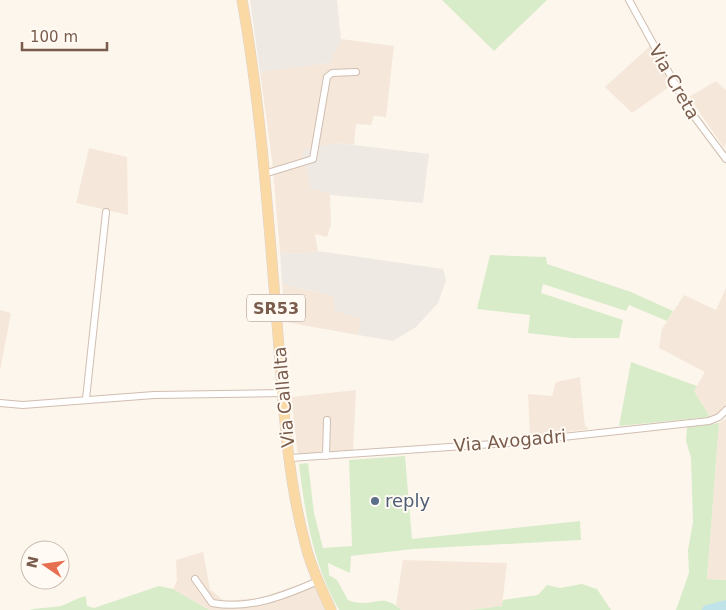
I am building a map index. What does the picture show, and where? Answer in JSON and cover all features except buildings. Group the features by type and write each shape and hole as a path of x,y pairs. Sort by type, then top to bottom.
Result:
{"main road":[{"name":"Via Callalta","path":"242,0 264,174 290,458 299,518 318,581 331,610"}],"street":[{"name":"Via Creta","path":"628,0 690,111 726,159"},
{"path":"264,174 313,158 327,77 332,73 356,72"},
{"path":"86,399 106,212"},
{"path":"0,403 23,405 154,395 283,393"},
{"name":"Via Avogadri","path":"290,458 508,443 700,422 719,417 726,410"},
{"path":"326,456 327,420"},
{"path":"195,579 212,603 226,607 271,601 318,581"}],"shaded area":[{"path":"250,0 337,0 341,39 329,63 260,72"},
{"path":"341,39 394,46 386,117 374,116 371,125 356,124 354,145 337,143 330,194 331,224 327,237 315,234 318,251 297,254 280,252 272,160 260,72 329,63"},
{"path":"650,46 672,85 632,113 605,87"},
{"path":"716,81 726,90 726,143 724,148 689,97"},
{"path":"337,143 429,154 423,203 330,195 330,193 311,189 302,150"},
{"path":"89,148 127,157 128,215 76,203"},
{"path":"318,251 443,269 446,280 438,303 416,327 393,341 358,335 361,319 334,310 334,296 282,284 280,252 297,254"},
{"path":"282,284 334,296 334,310 361,319 358,335 285,322"},
{"path":"726,288 726,406 722,412 710,417 694,391 705,372 659,348 662,329 684,295 716,310"},
{"path":"0,310 11,313 0,371"},
{"path":"580,377 585,426 589,429 530,437 528,394 552,396 556,382"},
{"path":"356,390 353,451 298,455 291,397"},
{"path":"726,419 726,580 707,579 719,423"},
{"path":"203,552 210,589 224,601 259,598 313,580 325,610 209,610 173,589 177,581 176,560"},
{"path":"403,560 507,563 502,606 470,610 401,610 396,605"}],"green space":[{"path":"442,0 547,0 494,51"},
{"path":"490,255 546,257 547,264 631,292 673,311 667,321 629,305 626,311 543,284 541,293 623,320 619,338 572,338 528,333 530,315 477,309"},
{"path":"631,362 697,386 694,391 710,417 619,426"},
{"path":"719,423 707,579 726,580 726,610 676,610 689,573 688,550 693,522 691,458 686,441 687,427"},
{"path":"405,456 412,539 580,521 581,540 413,549 351,556 350,573 328,563 329,575 337,580 348,600 364,603 388,601 401,610 339,610 316,557 307,520 299,464 308,463 314,513 323,548 352,546 349,460"},
{"path":"582,584 597,589 611,610 470,610 502,606 503,600 538,595 547,585 560,588"},
{"path":"159,586 173,589 209,610 29,610 61,606 86,596 87,606 94,608"}],"waterway":[{"path":"707,610 726,605"}],"place":[{"name":"reply","path":"375,501"}]}
